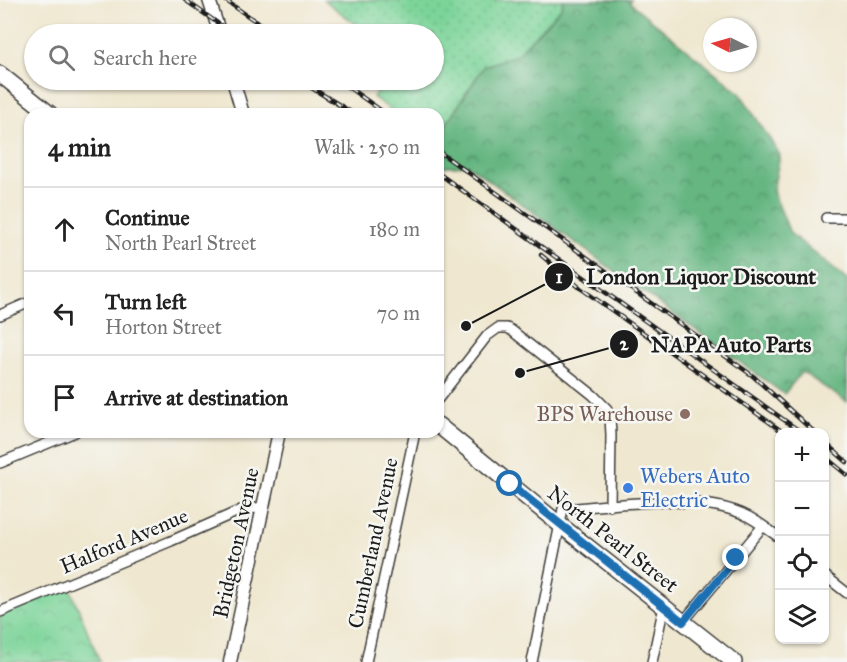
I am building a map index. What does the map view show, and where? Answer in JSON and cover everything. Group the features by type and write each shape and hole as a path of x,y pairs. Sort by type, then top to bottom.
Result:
{"main road":[{"path":"0,74 42,108"},
{"name":"North Pearl Street","path":"444,430 734,662"}],"street":[{"path":"209,0 217,24"},
{"path":"236,90 241,108"},
{"path":"826,218 847,218"},
{"path":"0,315 24,305"},
{"path":"444,391 487,336 498,328 511,330 593,395 607,409 611,435 610,506"},
{"path":"0,463 60,438"},
{"name":"Bridgeton Avenue","path":"231,662 278,438"},
{"name":"Cumberland Avenue","path":"366,662 414,438"},
{"path":"532,662 563,509 653,503 706,505 748,517 777,536"},
{"name":"Halford Avenue","path":"0,612 171,542 242,510 264,507"},
{"path":"683,622 763,526"},
{"path":"829,578 847,593"},
{"path":"652,662 662,615 666,608"}],"green space":[{"path":"324,0 563,0 562,7 517,55 484,66 444,128 444,108 389,108 373,97 378,90 444,90 444,24 356,24"},
{"path":"563,0 631,0 629,2 703,63 703,72 714,72 740,93 780,155 773,191 790,233 847,280 847,402 802,372 784,394 468,165 444,167 444,128 484,66 517,55 562,7"},
{"path":"68,583 100,662 0,662 0,612"}],"railway":[{"path":"185,0 219,24"},
{"path":"225,0 260,24"},
{"path":"315,90 344,108"},
{"path":"352,90 378,108"},
{"path":"444,155 753,376 810,428"},
{"path":"444,177 795,428"},
{"path":"541,255 579,287 777,428"},
{"path":"829,446 847,462"},
{"path":"829,460 847,475"}],"place":[{"name":"London Liquor Discount","path":"466,326"},
{"name":"NAPA Auto Parts","path":"520,373"},
{"name":"BPS Warehouse","path":"685,414"},
{"name":"Webers Auto Electric","path":"628,488"}],"route":[{"path":"510,484 683,622 736,558"}]}
